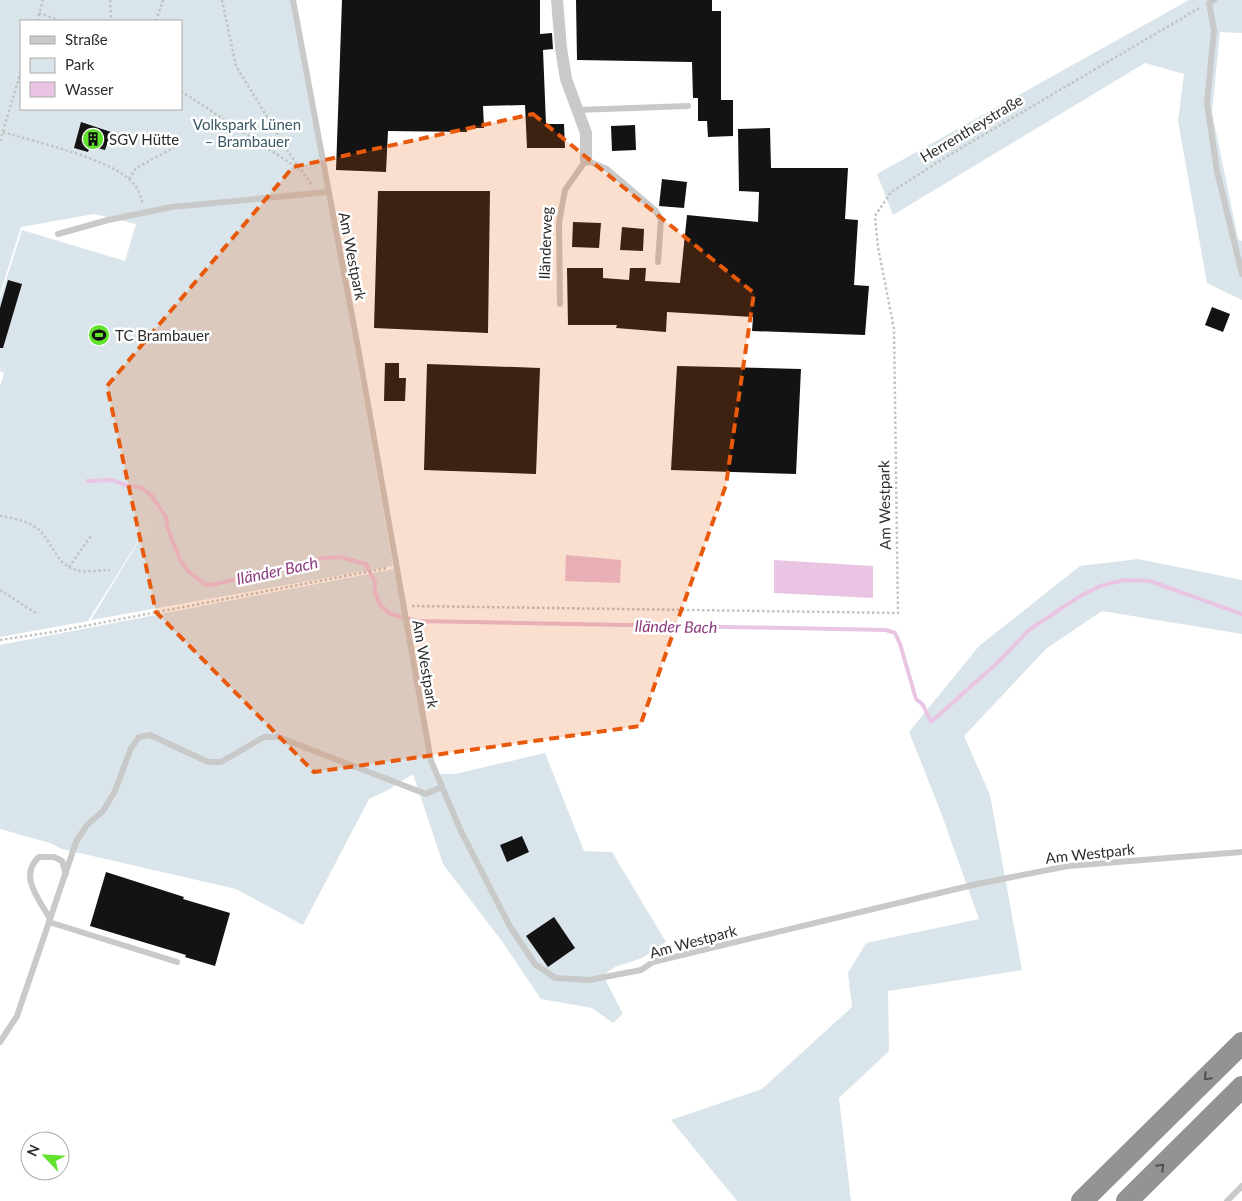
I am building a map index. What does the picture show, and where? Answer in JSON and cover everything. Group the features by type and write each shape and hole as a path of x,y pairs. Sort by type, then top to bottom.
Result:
{"highway":[{"path":"1082,1201 1242,1043"},
{"path":"1127,1201 1242,1087"}],"street":[{"path":"557,0 566,79 586,133 586,160"}],"lane":[{"name":"Am Westpark","path":"293,0 358,348 430,761 460,829 509,925 535,964 555,978 589,980 641,970 652,962 977,884 1068,866 1242,852"},
{"path":"1212,1 1214,30 1207,103 1217,171 1242,274"},
{"path":"577,110 688,106"},
{"path":"586,160 607,169 655,210 661,219 658,262"},
{"name":"Iländerweg","path":"560,304 559,223 565,190 586,160"},
{"path":"58,234 108,220 172,207 328,192"},
{"path":"0,1042 17,1016 76,842 87,825 103,812 115,791 131,748 139,736 150,735 208,762 221,762 264,737 278,737 426,794 442,787"},
{"path":"66,874 62,861 54,857 39,857 32,864 29,877 49,920 177,962"},
{"path":"1227,1201 1242,1186"}],"path":[{"path":"37,20 43,0"},
{"path":"110,0 111,20"},
{"path":"156,20 163,0"},
{"path":"222,0 236,66 317,193"},
{"name":"Herrentheystraße","path":"894,352 894,329 878,247 875,216 891,192 946,157 1212,1"},
{"path":"39,13 58,20"},
{"path":"0,140 20,74"},
{"path":"182,92 302,171"},
{"path":"3,132 95,160 116,170 129,179 139,190 146,212"},
{"path":"129,179 136,168 175,147"},
{"name":"Am Westpark","path":"404,607 898,613 894,352"},
{"path":"0,516 29,523 42,532 57,556 69,567 78,571 110,570"},
{"path":"69,567 91,536"},
{"path":"0,640 53,632 396,567"},
{"path":"0,590 37,614"}],"highlighted area":[{"path":"533,114 754,293 726,485 640,726 314,772 156,612 107,386 293,167"}],"green space":[{"name":"Volkspark Lünen – Brambauer","path":"0,0 294,0 393,566 91,620 157,511 88,621 0,637 0,386 4,373 0,371 0,299 22,230 125,261 136,224 94,214 21,227 0,294"},
{"path":"1189,0 1242,0 1242,33 1220,32 1212,112 1238,239 1242,241 1242,300 1207,283 1178,121 1184,74 1145,63 893,215 877,174"},
{"path":"1138,559 1242,580 1242,634 1102,611 1047,648 964,736 990,795 1022,970 888,991 889,1051 839,1098 851,1201 737,1201 671,1120 762,1089 852,1007 848,973 866,943 979,919 940,810 909,732 979,646 1080,566"},
{"path":"394,569 417,693 435,773 429,774 455,774 545,753 584,851 612,852 666,942 642,958 615,967 603,975 623,1014 613,1023 592,1008 541,999 501,940 443,864 413,774 388,790 369,799 303,925 236,889 62,849 50,843 0,829 0,645"}],"water":[{"path":"566,555 621,560 620,583 565,581"},
{"path":"774,560 873,566 873,598 774,593"}],"building":[{"path":"342,0 540,0 540,34 552,33 553,49 543,50 546,124 564,124 565,148 527,148 525,105 483,106 484,128 467,128 467,132 388,131 386,172 336,170"},
{"path":"576,0 712,0 712,11 721,11 721,100 733,100 733,136 708,137 707,121 698,121 698,98 693,98 692,62 577,60"},
{"name":"SGV Hütte","path":"81,122 111,132 105,150 90,146 88,152 74,148"},
{"path":"635,125 636,150 612,151 611,126"},
{"path":"770,128 771,168 848,168 845,219 858,220 854,285 869,286 865,335 752,331 753,317 667,312 666,332 616,328 617,325 568,325 567,268 603,268 603,278 629,280 630,268 646,268 645,281 680,283 687,215 758,222 759,192 739,191 738,129"},
{"path":"662,179 687,182 684,208 659,206"},
{"path":"378,191 490,191 488,333 374,328"},
{"path":"573,222 601,223 599,248 572,247"},
{"path":"622,227 644,229 643,251 620,250"},
{"path":"8,280 22,284 3,348 0,348 0,308"},
{"path":"1212,307 1230,314 1223,332 1205,325"},
{"path":"385,363 399,363 399,378 406,378 405,401 384,401"},
{"path":"427,364 540,368 536,474 424,470"},
{"path":"677,366 801,369 796,474 671,470"},
{"path":"522,836 529,852 507,862 500,845"},
{"path":"106,872 230,913 215,966 185,957 186,955 90,926"},
{"path":"554,917 575,948 548,967 526,936"}],"waterway":[{"name":"Iländer Bach","path":"87,481 112,480 142,488 152,496 166,517 168,529 180,560 189,572 206,585 324,558 340,557 366,564 375,582 375,592 380,605 391,614 417,621 886,630 895,633 916,699 923,705 931,722 997,663 1029,630 1077,598 1100,586 1124,580 1150,581 1242,614"}],"place":[{"name":"SGV Hütte","path":"93,139"},
{"name":"TC Brambauer","path":"99,335"}]}
